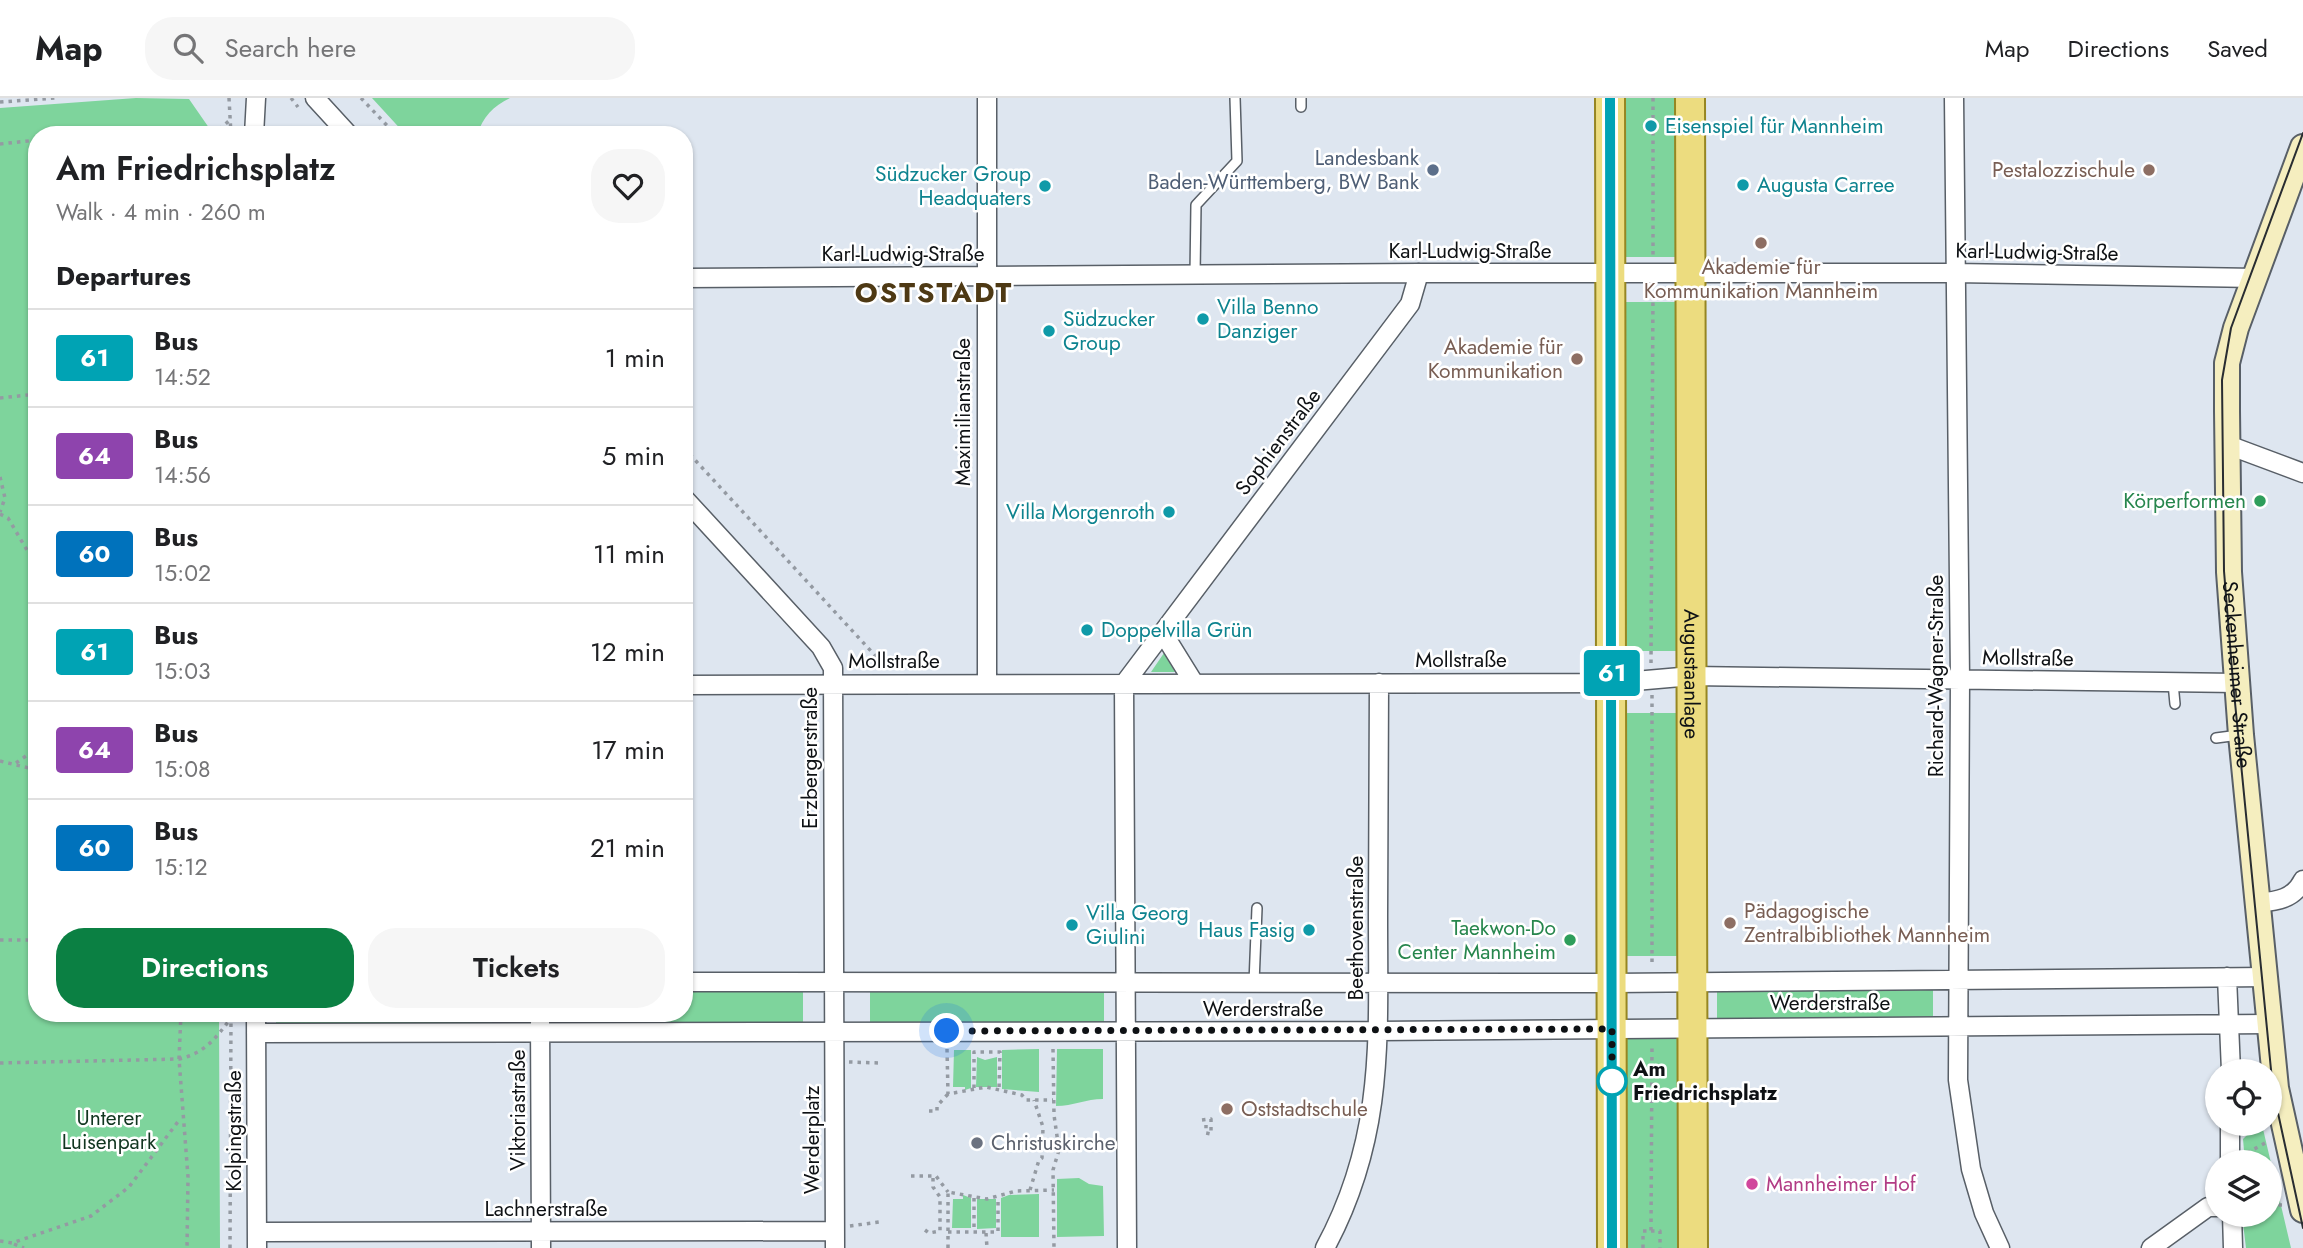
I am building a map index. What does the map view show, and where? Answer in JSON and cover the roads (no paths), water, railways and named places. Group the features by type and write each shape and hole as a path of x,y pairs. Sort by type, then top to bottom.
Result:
{"main road":[{"path":"1610,98 1612,1248"},
{"name":"Augustaanlage","path":"1690,98 1692,676 1689,752 1692,1248"}],"street":[{"path":"254,126 256,98"},
{"path":"315,98 341,126"},
{"name":"Maximilianstraße","path":"987,98 987,684"},
{"name":"Richard-Wagner-Straße","path":"1954,98 1960,679 1958,1026 1962,1122 1984,1213 2000,1248"},
{"name":"Seckenheimer Straße","path":"2303,147 2236,328 2227,363 2229,572 2241,735 2269,1024 2294,1135 2303,1210"},
{"name":"Karl-Ludwig-Straße","path":"693,278 986,276 1195,266 1419,273 1954,273 2256,278"},
{"name":"Sophienstraße","path":"1124,684 1410,304 1419,273"},
{"path":"2228,445 2303,473"},
{"name":"Erzbergerstraße","path":"693,508 821,647 833,668 834,1032"},
{"path":"1163,633 1194,683"},
{"name":"Mollstraße","path":"693,685 1612,683 1692,676 2237,683"},
{"name":"Beethovenstraße","path":"1325,1248 1353,1191 1364,1157 1371,1121 1378,1031 1380,683"},
{"path":"1124,684 1127,1248"},
{"path":"2258,903 2285,899 2299,889 2303,880"},
{"path":"2227,977 2231,1059"},
{"name":"Werderstraße","path":"693,982 833,979 1612,983 1692,980 2266,977"},
{"name":"Kolpingstraße","path":"257,1022 257,1240"},
{"name":"Viktoriastraße","path":"540,1022 541,1240"},
{"name":"Werderstraße","path":"257,1033 1378,1031 2269,1024"},
{"name":"Werderplatz","path":"834,1032 835,1240"},
{"path":"2151,1248 2205,1209"},
{"path":"2232,1227 2233,1248"},
{"name":"Lachnerstraße","path":"257,1240 835,1240"}],"lane":[{"path":"1195,266 1196,205 1237,161 1236,98"},
{"path":"2173,683 2175,704"},
{"path":"2216,738 2241,735"},
{"path":"1254,983 1257,908"}],"tram line":[{"path":"2303,133 2231,328 2222,380 2224,571 2233,682 2273,1090 2303,1228"}],"place":[{"name":"Eisenspiel für Mannheim","path":"1651,126"},
{"name":"Landesbank Baden-Württemberg, BW Bank","path":"1433,170"},
{"name":"Pestalozzischule","path":"2149,170"},
{"name":"Augusta Carree","path":"1743,185"},
{"name":"Südzucker Group Headquaters","path":"1045,186"},
{"name":"Akademie für Kommunikation Mannheim","path":"1761,243"},
{"name":"Villa Benno Danziger","path":"1203,319"},
{"name":"Südzucker Group","path":"1049,331"},
{"name":"Akademie für Kommunikation","path":"1577,359"},
{"name":"Körperformen","path":"2260,501"},
{"name":"Villa Morgenroth","path":"1169,512"},
{"name":"Doppelvilla Grün","path":"1087,630"},
{"name":"Pädagogische Zentralbibliothek Mannheim","path":"1730,923"},
{"name":"Villa Georg Giulini","path":"1072,925"},
{"name":"Haus Fasig","path":"1309,930"},
{"name":"Taekwon-Do Center Mannheim","path":"1570,940"},
{"name":"Am Friedrichsplatz","path":"1612,1081"},
{"name":"Oststadtschule","path":"1227,1109"},
{"name":"Christuskirche","path":"977,1143"},
{"name":"Mannheimer Hof","path":"1752,1184"}],"district":[{"name":"OSTSTADT","path":"934,292"}],"park label":[{"name":"Unterer Luisenpark","path":"109,1130"}]}
